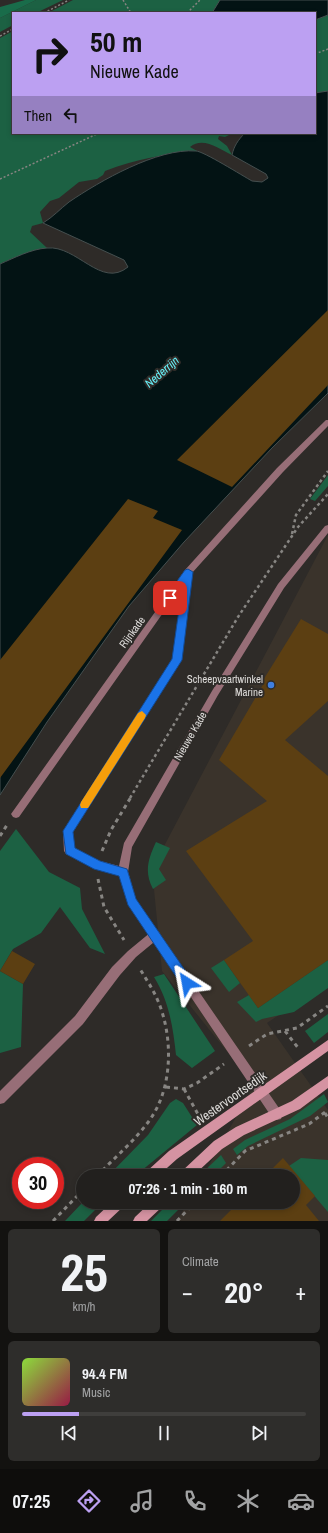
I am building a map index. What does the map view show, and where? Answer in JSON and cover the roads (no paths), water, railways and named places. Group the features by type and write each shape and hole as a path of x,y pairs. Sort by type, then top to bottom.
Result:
{"main road":[{"name":"Westervoortsedijk","path":"158,1169 208,1130 262,1094 328,1045"},
{"path":"192,1169 218,1145 240,1131 296,1105 328,1081"},
{"path":"100,1221 113,1209"},
{"path":"139,1221 152,1209"}],"street":[{"name":"Rijnkade","path":"16,814 188,572 280,470 328,422"},
{"name":"Nieuwe Kade","path":"277,1115 132,902 123,872 127,846 215,693 281,586 328,528"},
{"path":"123,872 98,865 70,851 68,831 177,660 188,572"},
{"path":"0,1099 79,1020 116,971 132,954 155,935"}],"water":[{"path":"220,0 328,0 328,15 316,20 316,12 213,12"},
{"name":"Nederrijn","path":"328,91 328,393 272,448 184,542 129,606 47,722 0,795 0,264 29,252 47,248 58,249 69,253 98,270 108,273 118,272 128,267 124,260 43,223 69,202 113,176 147,160 181,151 200,152 252,181 262,182 268,178 266,174 232,155 238,141 244,134 316,134 316,93"}],"place":[{"name":"Scheepvaartwinkel Marine","path":"271,685"}]}
